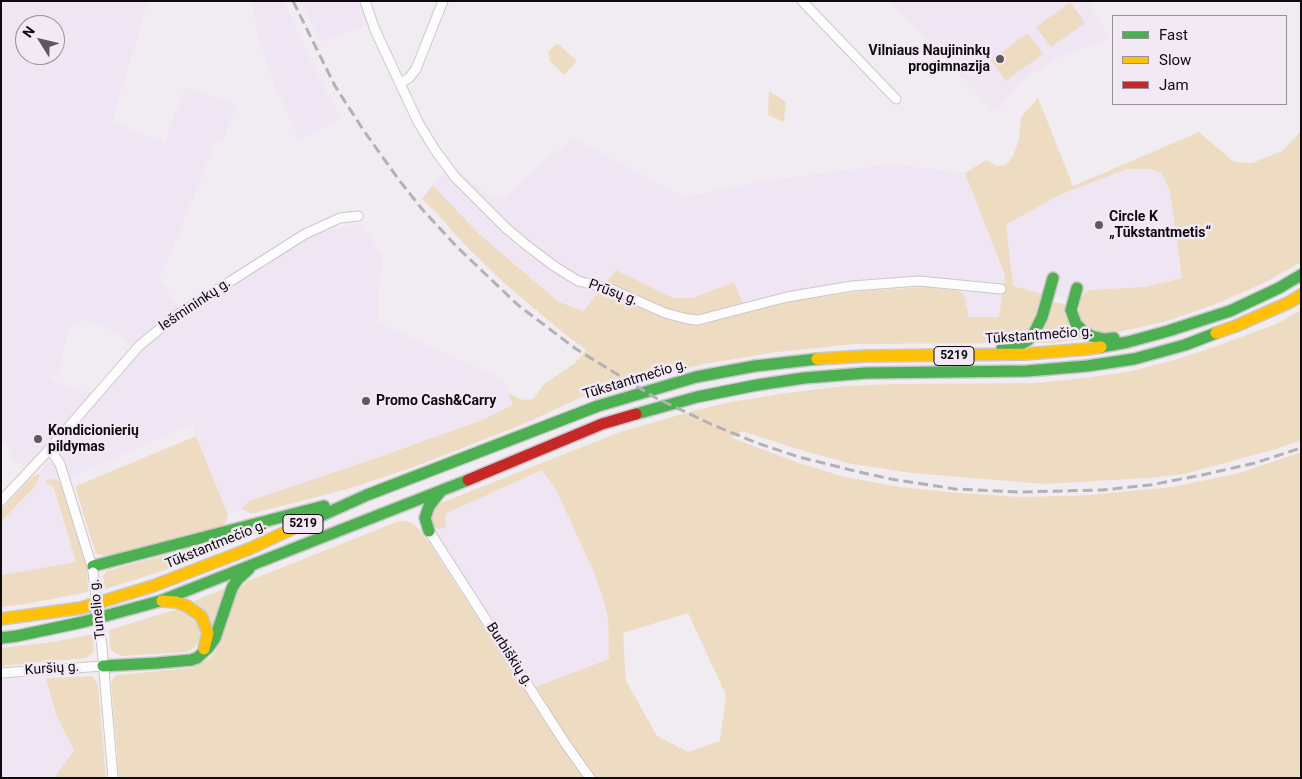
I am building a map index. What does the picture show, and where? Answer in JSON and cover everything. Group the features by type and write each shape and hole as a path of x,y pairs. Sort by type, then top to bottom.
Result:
{"highway":[{"name":"Tūkstantmečio g.","path":"1,619 81,608 153,586 249,549 367,495 598,406 696,377 754,366 801,360 866,356 1026,354 1087,349 1128,342 1230,311 1279,288 1301,275"},
{"path":"963,356 987,349 1010,348 1028,340 1036,330 1042,317 1053,278"},
{"path":"1077,288 1071,310 1073,317 1076,324 1091,336 1104,339 1168,331"},
{"name":"5219","path":"1,638 83,622 160,601 441,491 602,424 697,397 804,378 866,373 1027,371 1087,366 1134,358 1185,345 1236,326 1290,302 1301,295"},
{"path":"429,531 425,518 429,506 441,491"},
{"path":"93,569 367,495"},
{"path":"389,511 413,518 429,531"},
{"path":"103,666 197,658 215,638 232,588 237,580 258,563"},
{"path":"160,601 176,602 187,606 201,616 206,624 208,633 202,654"}],"street":[{"name":"Prūsų g.","path":"365,1 375,30 418,122 435,150 455,177 512,233 554,266 578,281 611,289 665,314 698,320 787,297 852,286 919,281 1001,289"},
{"path":"400,83 409,78 416,69 443,1"},
{"path":"802,1 896,99"},
{"name":"Iešmininkų g.","path":"1,501 50,449 140,346 174,316 305,234 340,218 358,216"},
{"name":"Tunelio g.","path":"50,449 60,464 93,569 113,778"},
{"name":"Burbiškių g.","path":"429,531 590,778"},
{"name":"Kuršių g.","path":"1,673 103,666"}],"shaded area":[{"path":"1,1 148,1 112,122 165,142 185,87 237,105 221,144 213,142 206,167 159,280 179,306 298,236 361,224 383,257 378,292 377,322 504,380 513,403 485,419 249,501 242,509 228,515 192,424 61,482 53,479 46,481 54,488 77,562 1,575 1,522 35,486 58,434 28,467 9,458 13,447 1,443","holes":["77,321 88,321 121,335 133,347 95,393 86,392 51,380 53,374 58,376 71,324"]},
{"path":"252,1 284,1 313,65 341,119 299,140 274,84 258,36"},
{"path":"300,1 369,1 376,22 321,42"},
{"name":"Vilniaus Naujininkų progimnazija","path":"889,1 1088,1 1110,39 1065,54 1021,81 996,113"},
{"path":"1070,2 1085,23 1051,47 1036,27"},
{"path":"1028,33 1043,54 1006,81 991,60"},
{"path":"557,43 577,61 564,75 550,61 548,52"},
{"path":"769,91 786,102 784,122 768,115"},
{"path":"1038,98 1073,186 1199,132 1234,162 1252,163 1282,151 1301,131 1301,262 1264,283 1216,304 1167,321 1102,336 1080,321 1078,301 1085,293 1090,290 1144,287 1182,278 1170,191 1161,173 1150,169 1127,169 1057,196 1006,225 1013,286 1042,294 1030,329 1011,343 855,344 777,352 704,364 636,381 580,398 526,423 411,468 351,488 255,513 242,509 249,501 485,419 513,404 508,393 522,400 533,399 544,384 575,363 586,350 502,281 422,199 433,185 478,233 559,302 583,311 616,270 673,298 693,298 734,282 746,311 781,302 862,291 925,287 959,291 964,295 969,317 999,317 1005,275 965,173 986,160 997,166 1006,165 1013,156 1019,139 1021,117"},
{"path":"572,138 684,197 752,183 890,164 965,173 1005,275 999,317 969,318 964,295 925,287 862,291 781,302 745,311 734,282 693,298 672,298 616,270 583,311 559,302 478,233 433,185 452,165 487,194 496,198 504,197"},
{"path":"1127,169 1150,169 1161,173 1170,191 1182,278 1144,287 1090,290 1078,301 1013,287 1006,225 1057,196"},
{"path":"1053,302 1064,304 1082,339 1036,343 1041,337"},
{"path":"1301,310 1301,440 1276,449 1184,474 1043,484 912,473 852,464 742,431 732,438 799,463 845,477 900,487 1022,497 1091,495 1172,487 1240,473 1301,452 1301,778 119,778 111,682 113,678 117,675 191,668 201,664 211,657 216,650 238,590 248,581 399,521 412,523 418,528 525,691 609,659 608,619 602,594 557,492 542,470 447,513 445,517 446,527 440,529 429,524 436,505 620,432 730,402 845,386 1035,383 1132,371 1217,346 1276,324","holes":["688,613 726,695 720,741 688,752 657,736 626,681 623,633"]},
{"path":"196,436 228,515 224,525 107,556 96,554 76,486"},
{"path":"543,470 557,492 602,594 608,619 609,660 525,692 425,537 446,527 445,517 447,513"},
{"path":"38,474 40,475 35,486 1,522 1,510 31,478"},
{"path":"53,479 61,482 87,564 88,592 1,607 1,575 76,562 54,488 46,482"},
{"path":"278,525 180,565 105,589 103,576 106,571"},
{"path":"226,588 211,641 194,601"},
{"path":"181,609 202,627 200,642 191,650 186,652 121,656 112,651 109,630"},
{"path":"93,634 94,649 92,654 85,658 1,666 1,648 53,642"},
{"path":"91,676 98,685 106,778 54,778 74,750 56,715 46,678"},
{"path":"46,678 56,715 74,750 54,778 1,778 1,680"}],"railway":[{"path":"293,1 335,86 364,131 422,209 457,247 518,305 576,349 656,398 713,425 757,443 799,457 891,479 955,489 1020,492 1102,490 1150,485 1255,463 1301,448"}],"traffic: fast":[{"path":"1101,347 1168,331 1230,311 1279,288 1301,275"},
{"path":"1002,348 1018,346 1033,335 1042,317 1053,278"},
{"path":"1077,288 1071,310 1076,324 1091,336 1104,339 1114,338"},
{"path":"636,414 697,397 804,378 866,373 1027,371 1087,366 1134,359 1185,345 1216,333"},
{"path":"305,523 367,495 598,406 696,377 755,366 817,359"},
{"path":"1,638 83,622 160,601 468,480"},
{"path":"429,531 425,518 429,506 440,492"},
{"path":"93,566 324,506"},
{"path":"103,666 157,663 197,658 215,638 232,588 237,580 249,569"}],"traffic: slow":[{"path":"1216,333 1290,302 1301,295"},
{"path":"817,359 866,356 1026,354 1101,347"},
{"path":"1,619 81,608 153,586 249,549 305,523"},
{"path":"162,601 176,602 187,606 201,616 208,633 204,649"}],"traffic: jam":[{"path":"468,480 602,424 636,414"}],"place":[{"name":"Vilniaus Naujininkų progimnazija","path":"1000,59"},
{"name":"Circle K „Tūkstantmetis“","path":"1099,225"},
{"name":"Promo Cash&Carry","path":"366,401"},
{"name":"Kondicionierių pildymas","path":"38,439"}]}
